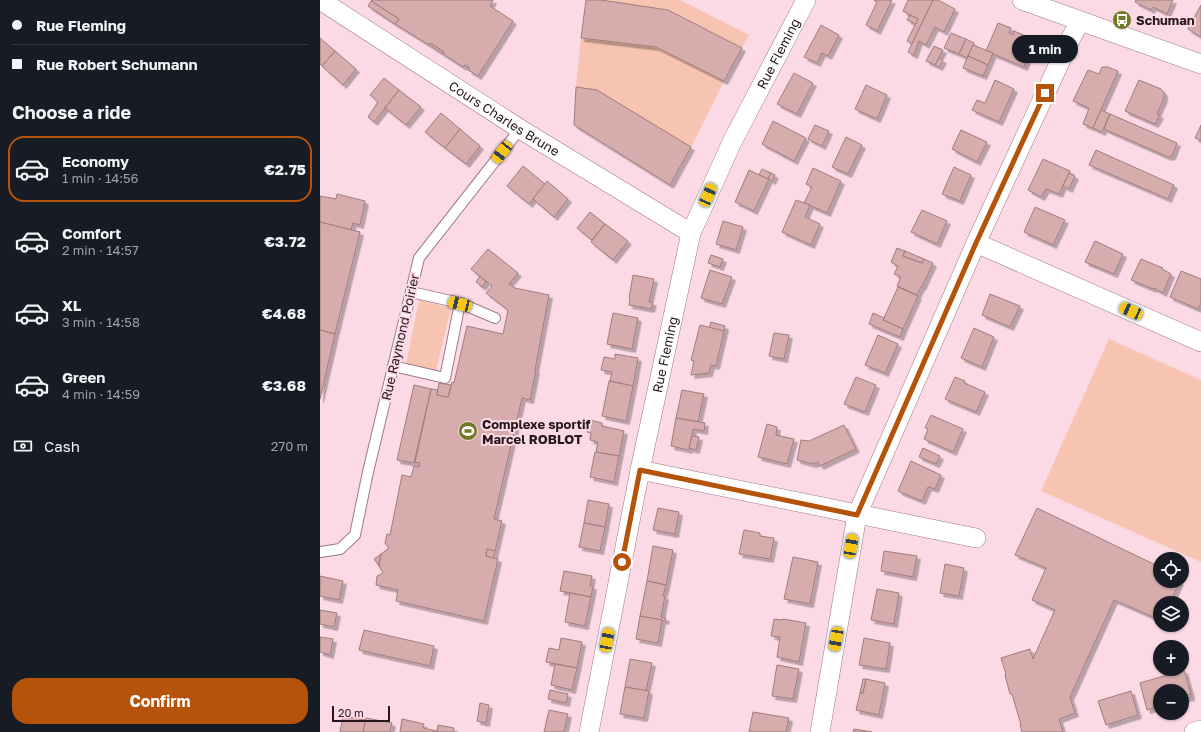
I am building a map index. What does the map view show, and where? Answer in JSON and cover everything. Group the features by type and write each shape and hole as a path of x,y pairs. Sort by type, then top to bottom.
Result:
{"street":[{"name":"Cours Charles Brune","path":"320,0 520,129 691,233"},
{"name":"Rue Fleming","path":"589,732 640,470 691,233 732,142 806,0"},
{"path":"1022,0 1201,64"},
{"path":"820,732 857,515 976,243 1070,38 1080,21"},
{"path":"976,243 1201,342"},
{"path":"640,470 976,538"},
{"path":"1194,732 1201,730"}],"lane":[{"name":"Rue Raymond Poirier","path":"320,552 340,549 355,535 368,472 419,258 520,129"},
{"path":"411,292 460,304 495,318"},
{"path":"393,366 445,378 460,304"}],"shaded area":[{"path":"601,0 680,0 749,35 742,48 668,10"},
{"path":"581,38 656,47 724,81 691,147 597,90 576,87"},
{"path":"419,300 451,308 436,371 406,365"},
{"path":"1109,339 1201,380 1201,562 1189,557 1189,552 1178,552 1041,491"}],"building":[{"path":"493,0 490,6 513,21 478,76 468,70 470,68 465,65 463,67 443,54 444,52 430,43 429,45 395,24 399,19 371,1"},
{"path":"586,0 601,0 668,10 742,48 724,81 656,47 581,38"},
{"path":"874,0 892,0 877,31 866,25 877,2"},
{"path":"908,0 933,0 912,44 907,41 918,19 903,11"},
{"path":"933,0 938,0 955,9 944,32 935,27 926,45 919,41 914,55 908,52"},
{"path":"1136,0 1173,0 1167,14 1153,7 1151,10 1135,2"},
{"path":"371,1 399,19 395,24 368,6"},
{"path":"1201,5 1201,37 1188,29"},
{"path":"910,15 918,19 916,24 907,20"},
{"path":"998,23 1011,28 1009,33 1013,35 1014,31 1035,40 1024,67 986,51"},
{"path":"821,25 839,35 828,56 822,53 817,63 804,57"},
{"path":"951,33 966,39 959,54 944,48"},
{"path":"320,38 335,51 322,66 320,64"},
{"path":"966,39 974,43 967,58 959,54"},
{"path":"430,43 444,52 443,54 429,45"},
{"path":"973,45 993,53 988,65 968,56"},
{"path":"934,46 943,50 935,65 926,61"},
{"path":"335,51 356,69 343,85 322,66"},
{"path":"968,56 988,65 983,76 963,68"},
{"path":"939,58 943,60 939,67 935,65"},
{"path":"1102,67 1108,67 1118,71 1093,128 1083,124 1089,108 1073,101 1088,70 1099,74"},
{"path":"794,73 813,83 797,114 777,104"},
{"path":"384,78 399,90 374,122 368,117 378,102 370,95"},
{"path":"995,80 1014,89 999,122 972,110 977,100 985,103"},
{"path":"1139,80 1161,89 1164,93 1164,98 1157,114 1160,115 1155,124 1125,111"},
{"path":"866,85 887,95 877,119 855,109"},
{"path":"576,87 597,90 691,147 670,185 574,125"},
{"path":"399,90 421,107 406,125 385,108"},
{"path":"1101,110 1110,114 1102,132 1093,128"},
{"path":"441,113 460,129 445,148 425,132"},
{"path":"1110,114 1177,143 1172,156 1168,157 1104,129"},
{"path":"773,121 806,138 794,161 762,144"},
{"path":"815,125 829,131 822,146 808,139"},
{"path":"1201,125 1201,141 1195,138"},
{"path":"460,129 480,146 466,164 445,148"},
{"path":"961,130 987,142 977,162 952,149"},
{"path":"846,137 862,145 848,174 832,167"},
{"path":"1096,150 1174,185 1168,199 1089,165"},
{"path":"1043,159 1070,171 1059,194 1046,189 1041,197 1028,190"},
{"path":"523,166 545,184 529,204 507,186"},
{"path":"954,167 971,175 960,201 942,194"},
{"path":"813,168 841,181 827,213 804,203 812,187 806,184"},
{"path":"762,169 771,173 768,179 759,175"},
{"path":"749,170 768,179 771,173 775,175 772,181 769,179 754,211 735,202"},
{"path":"1069,173 1075,176 1069,189 1063,186"},
{"path":"547,181 568,199 554,217 533,199"},
{"path":"337,194 365,201 360,225 353,223 351,230 320,222 320,196 336,199"},
{"path":"796,200 810,205 805,217 820,224 811,245 782,232"},
{"path":"1035,207 1065,220 1053,245 1024,232"},
{"path":"922,210 947,221 937,244 911,232"},
{"path":"590,212 605,224 592,240 577,228"},
{"path":"723,221 743,227 736,250 716,244"},
{"path":"320,222 360,232 335,334 320,330"},
{"path":"605,224 628,241 613,260 591,242"},
{"path":"1095,241 1123,254 1114,274 1085,262"},
{"path":"897,248 905,251 903,256 922,263 924,259 933,263 917,295 897,286 901,277 894,274 898,266 891,262"},
{"name":"Complexe sportif Marcel ROBLOT","path":"488,249 518,273 509,284 515,288 549,295 530,400 522,398 494,519 502,521 495,551 487,549 486,556 498,559 484,621 396,601 398,590 376,585 377,576 383,573 379,566 381,554 389,548 385,543 387,534 390,535 402,475 411,477 414,466 419,467 420,463 415,462 431,389 438,390 437,395 448,397 452,382 454,383 467,326 503,334 508,310 486,293 492,286 471,269"},
{"path":"905,251 924,259 922,263 903,256"},
{"path":"711,255 723,259 720,267 708,263"},
{"path":"1141,259 1163,268 1162,269 1171,274 1163,293 1154,288 1153,289 1131,280"},
{"path":"710,270 732,277 722,304 701,298"},
{"path":"1181,271 1201,279 1201,303 1198,309 1170,297"},
{"path":"633,275 654,279 649,302 653,302 651,309 629,305"},
{"path":"480,276 486,282 482,287 476,282"},
{"path":"898,287 918,296 903,329 883,320"},
{"path":"990,294 1020,306 1010,327 982,315"},
{"path":"613,313 638,318 632,349 607,344"},
{"path":"873,313 884,318 883,320 903,329 900,337 869,324"},
{"path":"711,322 725,326 724,331 709,328"},
{"path":"700,325 724,331 716,366 711,365 709,373 691,375 694,361 691,360"},
{"path":"974,328 994,337 982,367 961,358"},
{"path":"320,330 335,334 320,399"},
{"path":"774,333 789,335 784,359 769,356"},
{"path":"878,335 898,344 885,373 865,365"},
{"path":"615,354 638,358 633,386 610,381 612,372 601,370 604,357 615,359"},
{"path":"856,377 876,385 865,412 844,404"},
{"path":"955,377 965,381 964,383 985,392 976,412 945,399"},
{"path":"609,381 633,386 626,421 602,416"},
{"path":"439,383 451,385 448,397 437,395"},
{"path":"414,385 431,389 414,463 397,460"},
{"path":"682,390 704,394 698,422 676,418"},
{"path":"931,415 963,429 953,452 924,439 928,429 925,428"},
{"path":"676,418 705,423 704,431 693,429 689,450 671,446"},
{"path":"590,420 602,423 602,426 624,431 619,456 596,452 598,442 590,440 591,433 587,432"},
{"path":"767,424 777,427 776,435 794,439 787,464 758,457"},
{"path":"844,425 856,449 820,466 818,462 813,464 797,460 801,440 809,441"},
{"path":"692,436 699,437 696,450 689,448"},
{"path":"923,448 940,456 936,464 919,457"},
{"path":"595,452 619,456 614,482 590,477"},
{"path":"911,461 941,475 935,489 928,487 922,501 898,491"},
{"path":"588,500 609,504 605,527 584,523"},
{"path":"658,508 679,512 675,534 653,530"},
{"path":"1037,508 1153,564 1153,588 1177,588 1173,596 1153,596 1153,617 1114,600 1070,697 1075,713 1059,719 1063,732 1022,732 1012,694 1010,694 1001,658 1030,649 1033,659 1055,610 1032,600 1046,568 1015,555"},
{"path":"584,523 605,527 600,551 579,547"},
{"path":"744,530 760,533 760,536 774,538 770,559 739,554"},
{"path":"653,546 673,550 666,585 647,581"},
{"path":"487,549 495,551 493,558 486,556"},
{"path":"884,551 917,556 913,577 881,571"},
{"path":"381,554 379,563 379,566 374,559"},
{"path":"793,557 818,562 810,604 784,599"},
{"path":"945,564 964,568 959,596 940,593"},
{"path":"564,571 592,576 590,586 593,586 591,597 560,591"},
{"path":"320,576 343,581 339,600 320,596"},
{"path":"647,581 666,585 663,596 665,596 661,617 666,618 665,621 640,616"},
{"path":"877,589 899,593 894,624 871,620"},
{"path":"570,593 591,597 585,626 565,622"},
{"path":"320,610 337,613 334,627 320,624"},
{"path":"640,616 662,620 658,643 636,639"},
{"path":"774,619 806,623 799,662 777,657 780,637 771,636"},
{"path":"364,630 434,646 430,666 359,650"},
{"path":"320,637 333,639 330,655 320,652"},
{"path":"561,638 582,642 577,668 546,662 549,648 559,650"},
{"path":"864,638 890,643 886,669 859,665"},
{"path":"630,659 652,663 646,691 625,687"},
{"path":"555,664 577,668 572,690 551,685"},
{"path":"777,665 799,669 793,699 772,696"},
{"path":"1164,676 1186,676 1188,684 1153,684 1153,708 1147,710 1140,683"},
{"path":"863,679 866,679 863,693 860,693"},
{"path":"866,679 885,683 879,715 856,710 860,693 863,693"},
{"path":"625,687 649,691 644,718 620,714"},
{"path":"550,690 568,694 566,703 548,699"},
{"path":"1131,691 1138,715 1106,725 1098,701"},
{"path":"480,703 489,705 486,723 477,721"},
{"path":"549,710 568,714 564,732 544,732"},
{"path":"753,712 789,718 786,732 749,732"},
{"path":"343,716 366,720 363,732 340,732"},
{"path":"366,718 392,723 390,732 363,732"},
{"path":"402,719 424,724 423,728 437,732 400,732"},
{"path":"438,725 454,728 453,732 437,732"},
{"path":"854,729 872,732 853,732"}],"place":[{"name":"Schuman","path":"1122,20"},
{"name":"Complexe sportif Marcel ROBLOT","path":"468,431"}],"route":[{"path":"622,562 640,470 857,515 976,243 1045,93"}]}
